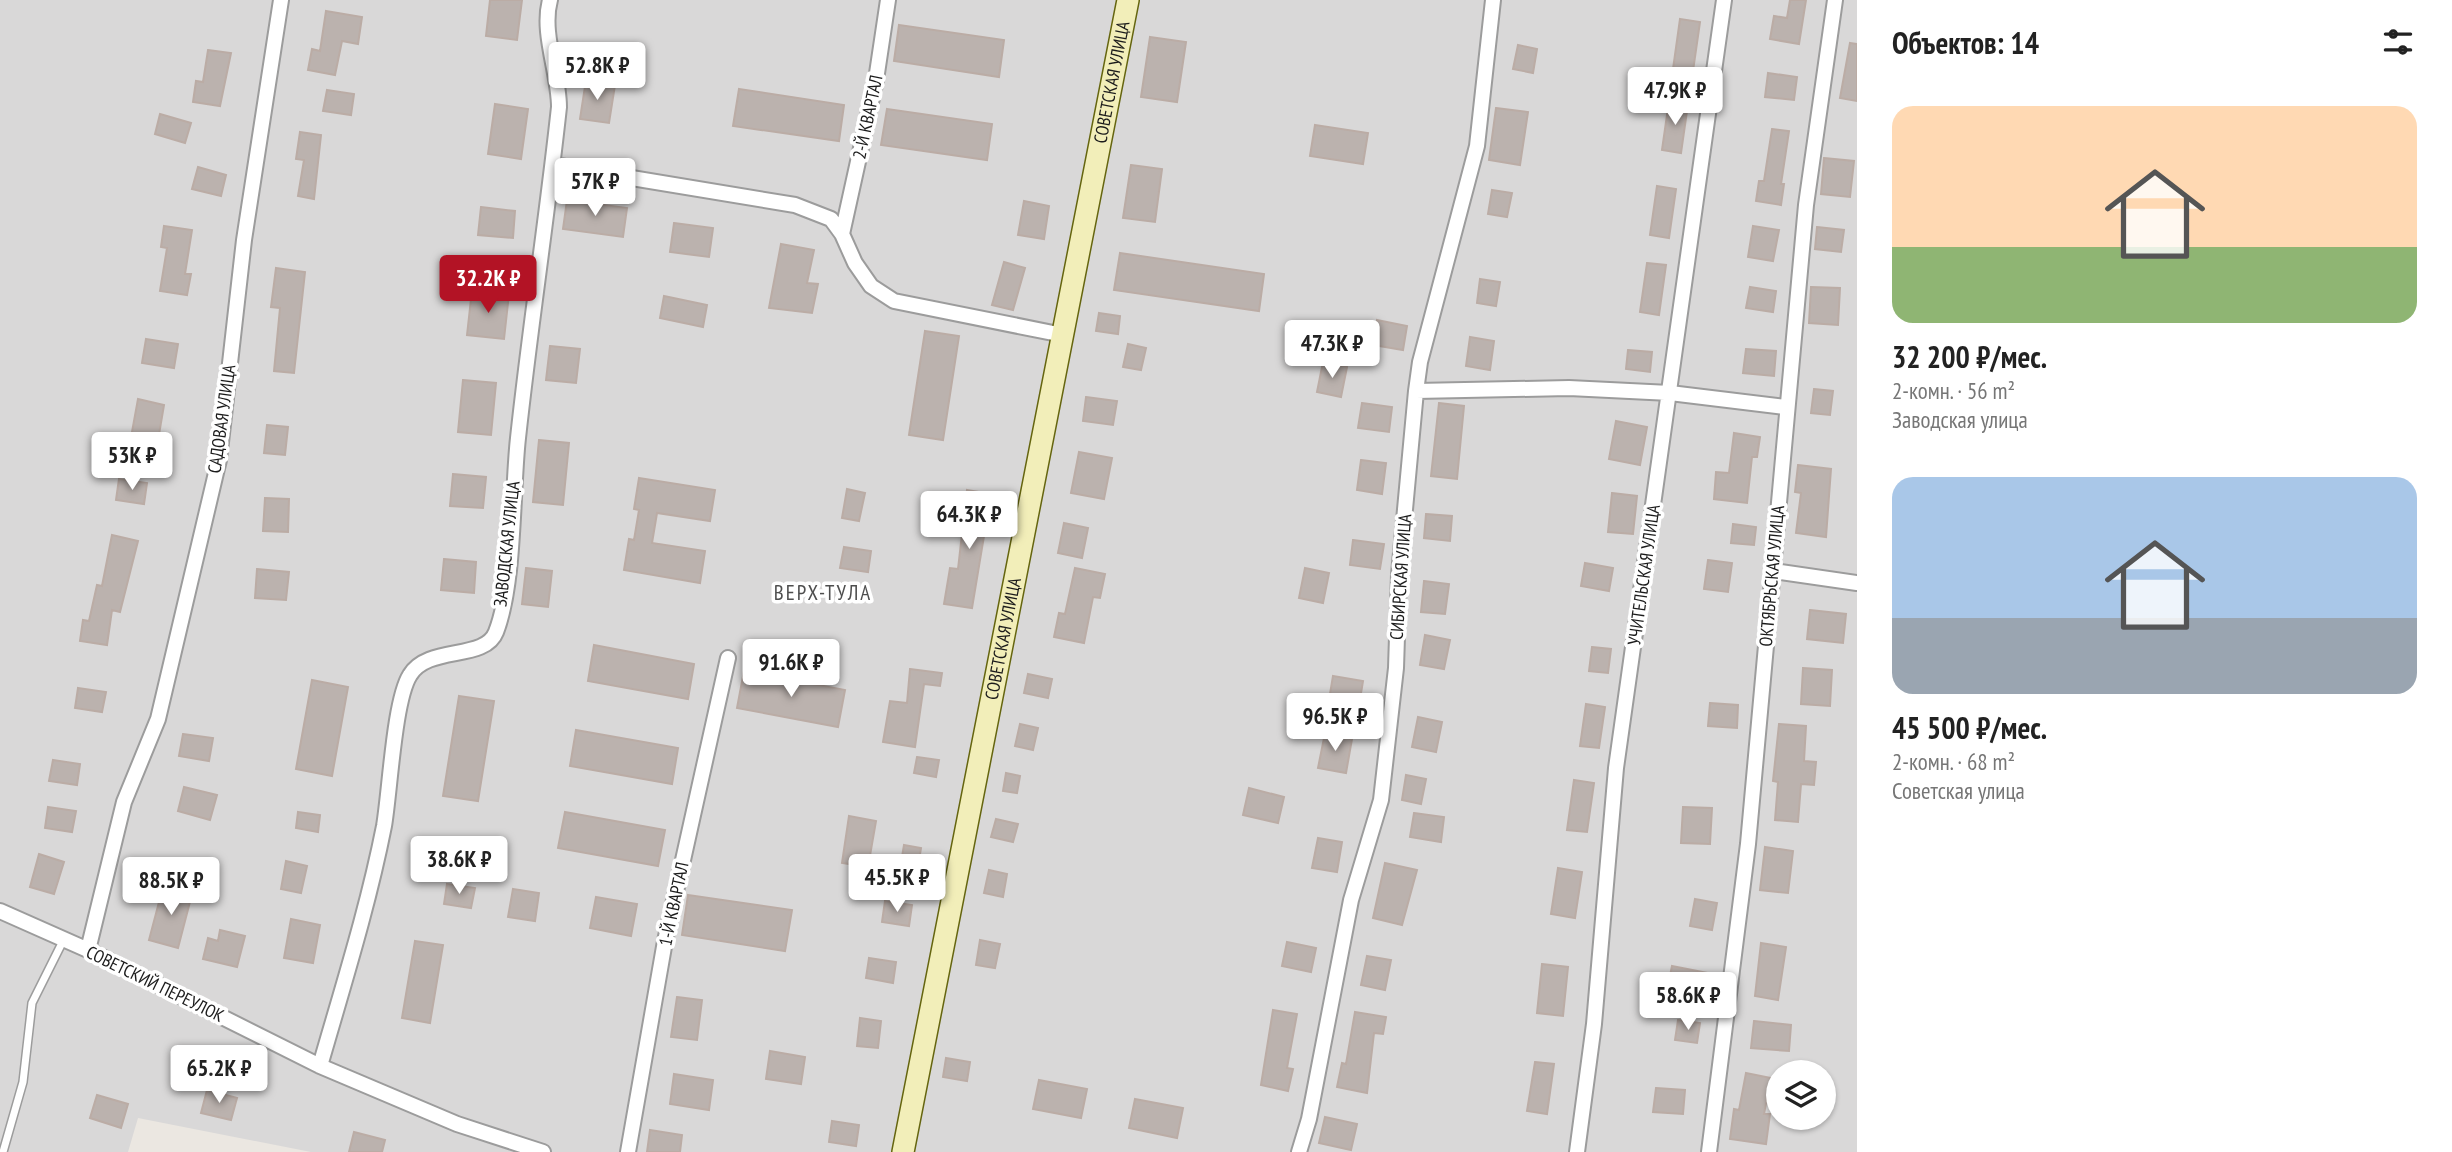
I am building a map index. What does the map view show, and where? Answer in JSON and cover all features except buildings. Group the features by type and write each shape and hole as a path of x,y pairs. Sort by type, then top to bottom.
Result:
{"main road":[{"name":"СОВЕТСКАЯ УЛИЦА","path":"904,1152 1128,0"}],"street":[{"name":"САДОВАЯ УЛИЦА","path":"88,950 124,802 158,719 219,460 244,240 281,0"},
{"name":"ЗАВОДСКАЯ УЛИЦА","path":"320,1066 367,905 384,824 403,696 410,674 432,657 486,644 496,634 506,583 518,438 553,165 559,84 546,13 550,0"},
{"name":"2-Й КВАРТАЛ","path":"842,234 876,80 888,0"},
{"name":"СИБИРСКАЯ УЛИЦА","path":"1299,1152 1309,1119 1351,900 1381,800 1396,668 1399,574 1420,362 1477,146 1493,0"},
{"name":"УЧИТЕЛЬСКАЯ УЛИЦА","path":"1577,1152 1594,1024 1616,768 1670,393 1688,235 1724,0"},
{"name":"ОКТЯБРЬСКАЯ УЛИЦА","path":"1709,1152 1748,844 1774,571 1785,407 1806,205 1835,0"},
{"path":"553,165 795,205 831,219 842,234 855,264 872,286 894,301 1063,335"},
{"path":"1416,391 1569,388 1670,393 1785,407"},
{"path":"1774,571 1857,583"},
{"name":"1-Й КВАРТАЛ","path":"628,1152 665,941 728,658"},
{"name":"СОВЕТСКИЙ ПЕРЕУЛОК","path":"0,911 88,950 320,1066 457,1124 542,1152"}],"lane":[{"path":"3,1152 23,1082 32,1003 64,941"}],"shaded area":[{"path":"0,0 1857,0 1857,1152 311,1152 138,1118 128,1152 0,1152"}],"district":[{"name":"ВЕРХ-ТУЛА","path":"823,593"}]}
